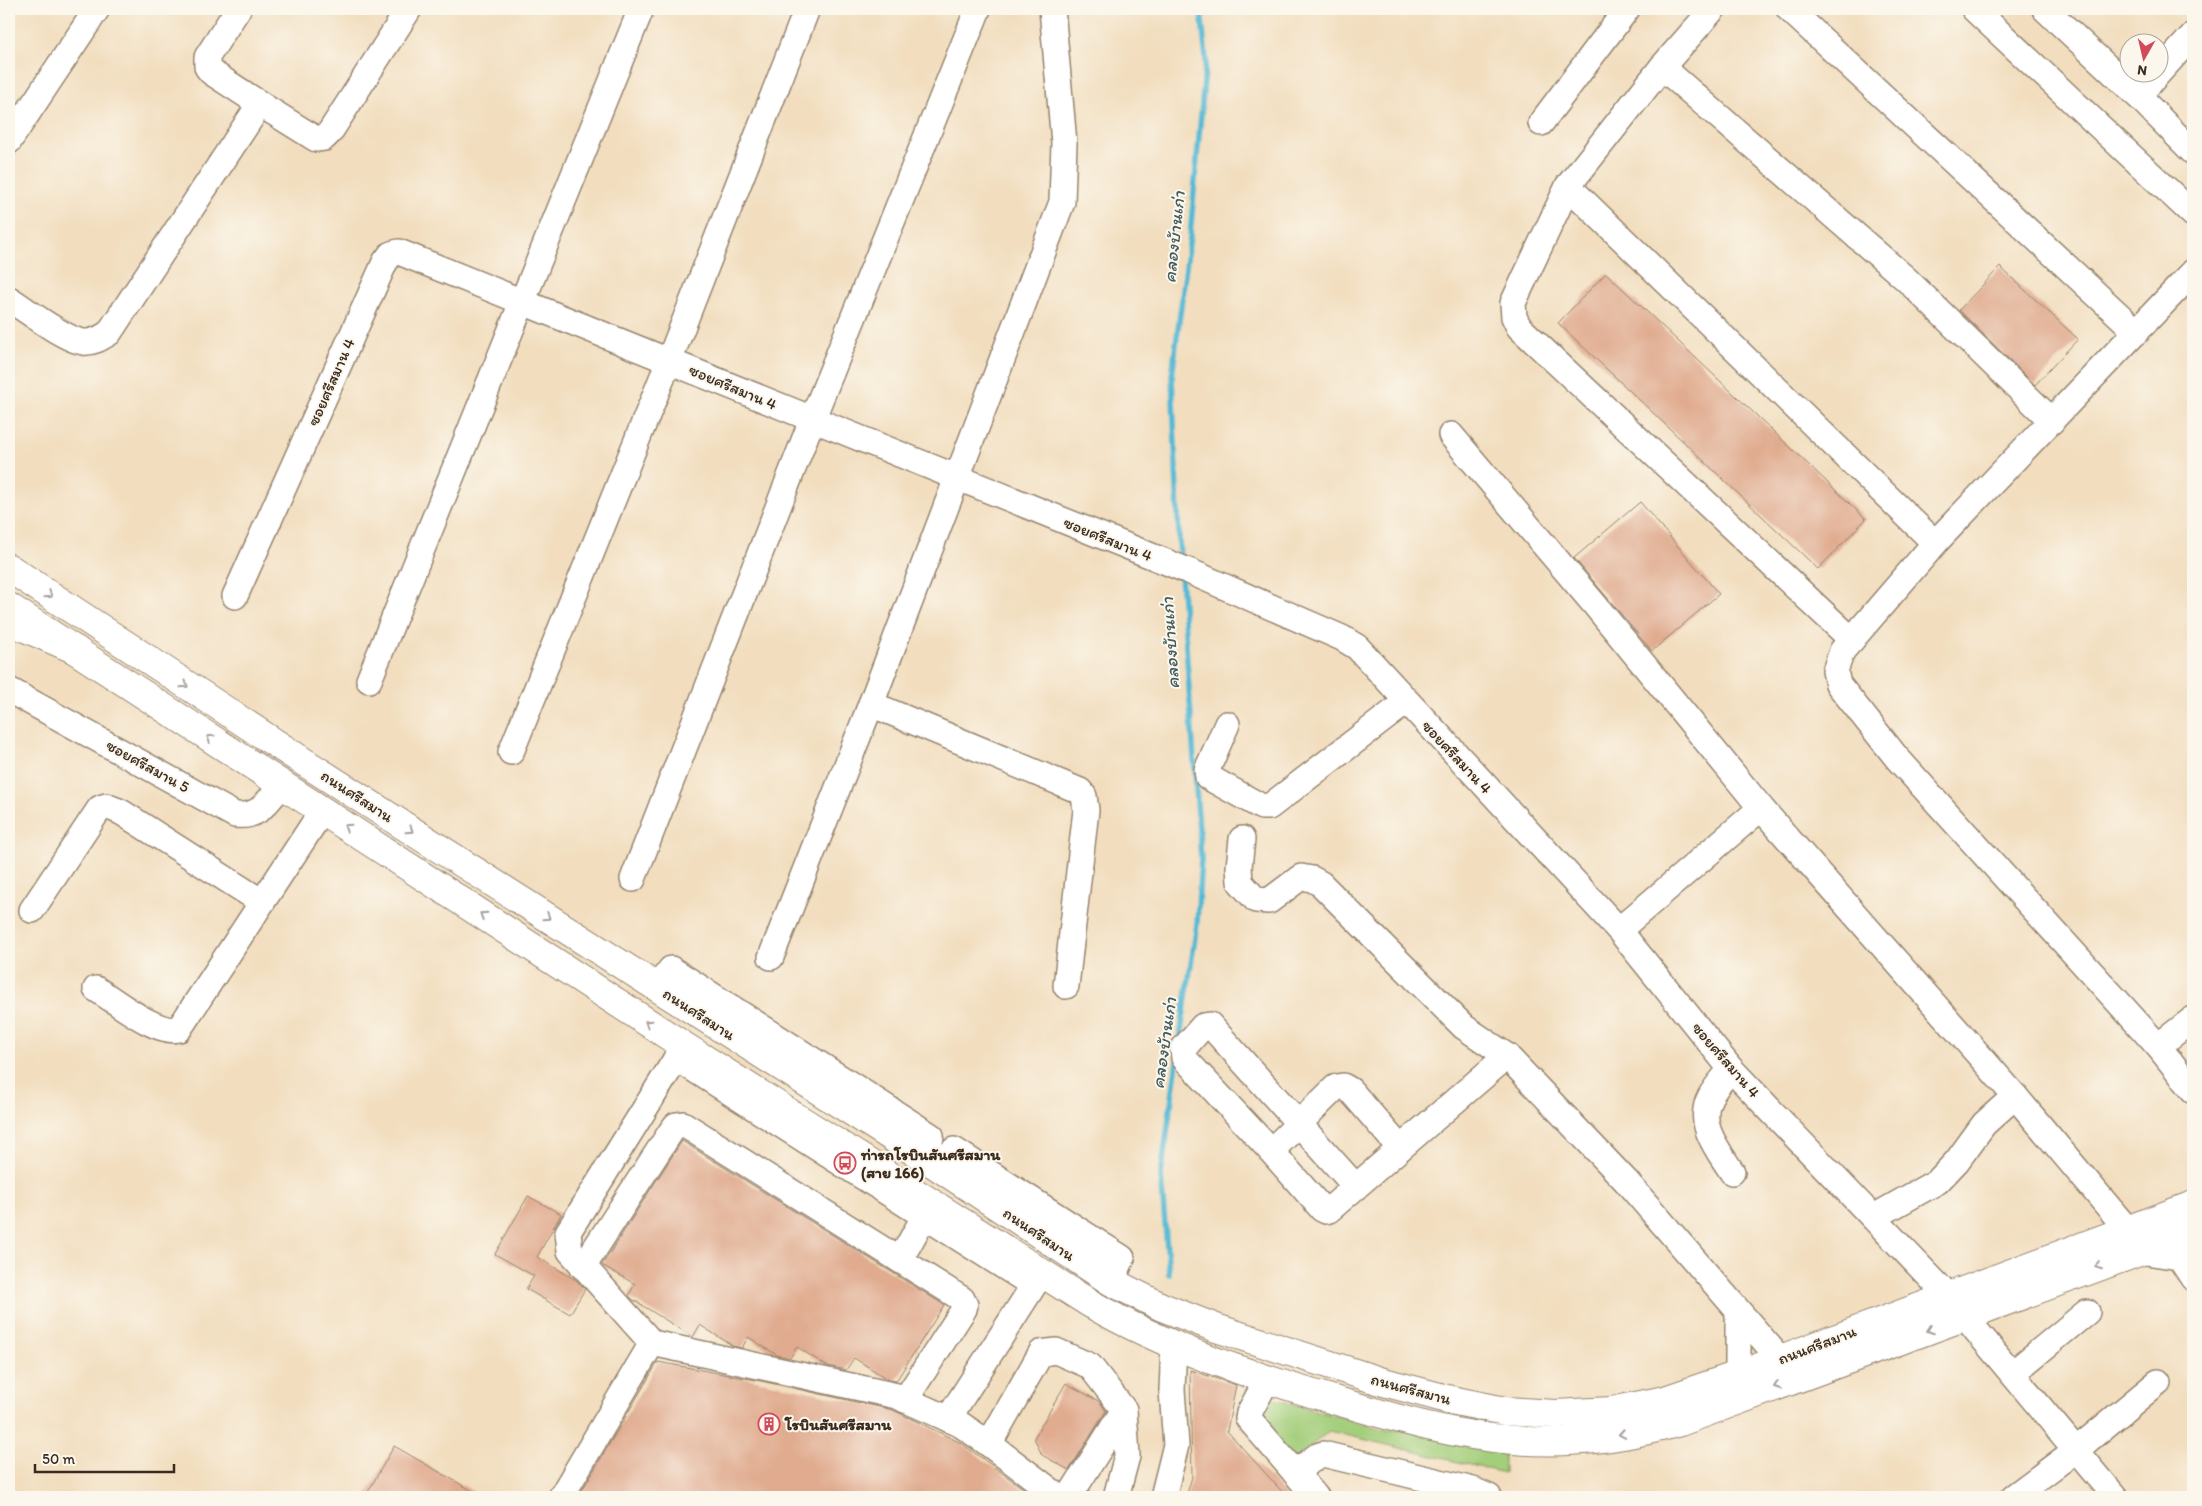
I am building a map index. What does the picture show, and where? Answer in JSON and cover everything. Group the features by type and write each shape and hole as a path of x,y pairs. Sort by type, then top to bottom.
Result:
{"main road":[{"name":"ถนนศรีสมาน","path":"9,568 304,762 932,1162 1112,1282 1162,1307 1216,1328 1380,1381 1451,1400 1505,1410 1555,1414 1612,1411 1665,1400 1738,1375 1948,1296 2133,1240 2193,1232"},
{"name":"ถนนศรีสมาน","path":"9,607 322,811 680,1052 1037,1279 1129,1326 1174,1346 1267,1380 1369,1410 1465,1435 1516,1441 1577,1440 1635,1432 1680,1422 1965,1317 2133,1240 2193,1205"},
{"path":"9,620 76,650"}],"street":[{"path":"9,141 97,9"},
{"path":"238,9 208,57 207,67 211,72 316,139 324,138 330,132 409,9"},
{"path":"369,680 641,9"},
{"path":"511,752 669,361 807,9"},
{"path":"633,879 812,420 978,9"},
{"path":"770,957 871,704 1062,202 1064,143 1052,9"},
{"path":"1541,123 1627,9"},
{"path":"1713,9 1662,67 1568,186 1514,303 1514,317 1519,327 1852,640"},
{"path":"1789,9 2137,332"},
{"path":"1974,9 2193,214"},
{"path":"2045,9 2138,96 2193,152"},
{"path":"2138,96 2193,35"},
{"path":"1662,67 1906,279 2052,422"},
{"path":"9,299 66,336 84,342 97,340 109,333 260,104"},
{"path":"1568,186 1935,543"},
{"name":"ซอยศรีสมาน 4","path":"235,596 385,262 391,254 398,252 408,254 812,420 1191,572 1350,642 1619,930 1731,1069 1948,1296"},
{"path":"2193,272 1935,543 1842,651 1835,670 1838,684 1897,758 2158,1046 2193,1090"},
{"path":"1451,435 1595,605 1761,808 2015,1096 2133,1240 2186,1253 2193,1278"},
{"name":"ซอยศรีสมาน 5","path":"9,690 235,815 248,816 258,811 282,785"},
{"path":"1227,724 1207,770 1208,777 1262,807 1269,807 1406,702"},
{"path":"871,704 1080,791 1084,796 1086,810 1066,986"},
{"path":"32,910 100,808 106,806 121,812 262,902"},
{"path":"1619,930 1761,808"},
{"path":"96,989 159,1028 171,1031 179,1029 322,811"},
{"path":"1242,840 1240,882 1256,900 1269,901 1301,877 1312,878 1321,884 1464,1027 1507,1056 1626,1181 1780,1359"},
{"path":"2158,1046 2193,1019"},
{"path":"1356,1187 1210,1025 1203,1026 1183,1049 1184,1058 1322,1209 1329,1210 1356,1187 1400,1148 1507,1056"},
{"path":"948,1419 1037,1279 924,1216 680,1052 568,1232 570,1250 583,1267 652,1343 897,1396 905,1400 948,1419 960,1424 1059,1497"},
{"path":"1731,1069 1710,1096 1706,1105 1705,1120 1712,1140 1732,1172"},
{"path":"1271,1151 1336,1087 1343,1086 1350,1090 1400,1148"},
{"path":"1874,1218 1938,1181 1957,1161 1984,1124 2015,1096"},
{"path":"583,1267 670,1133 676,1125 683,1124 962,1299 965,1304 964,1309 905,1400"},
{"path":"900,1260 924,1216"},
{"path":"1738,1312 1738,1375"},
{"path":"2013,1373 2087,1312"},
{"path":"1965,1317 2115,1497"},
{"path":"561,1497 652,1343"},
{"path":"1163,1497 1176,1445 1172,1390 1174,1346"},
{"path":"989,1444 1041,1353 1056,1351 1090,1366 1124,1410 1127,1456 1116,1497"},
{"path":"1267,1380 1248,1418 1316,1497"},
{"path":"2013,1497 2076,1450 2158,1382"},
{"path":"1069,1497 1124,1410"},
{"path":"1295,1473 1317,1456 1323,1454 1473,1490 1489,1497"},
{"path":"1126,1497 1132,1497"}],"green space":[{"path":"1264,1396 1386,1430 1422,1431 1504,1448 1504,1473 1329,1431 1294,1460 1263,1425"}],"building":[{"path":"2000,267 2078,339 2035,385 1959,310"},
{"path":"1606,273 1866,519 1818,569 1558,323"},
{"path":"1640,502 1719,594 1652,651 1574,558"},
{"path":"682,1141 944,1305 896,1381 889,1380 854,1358 846,1370 827,1366 797,1347 790,1358 777,1355 748,1337 742,1348 733,1346 700,1325 693,1337 632,1299 629,1295 635,1284 602,1265"},
{"path":"528,1196 561,1214 537,1257 576,1280 585,1289 570,1314 526,1289 534,1276 495,1254"},
{"name":"โรบินสันศรีสมาน","path":"658,1362 761,1381 893,1410 961,1443 1035,1497 578,1497"},
{"path":"1190,1370 1236,1385 1227,1431 1287,1497 1186,1497 1192,1477"},
{"path":"1066,1383 1100,1402 1106,1411 1069,1470 1042,1455 1034,1438"},
{"path":"394,1446 483,1497 365,1497"}],"waterway":[{"name":"คลองบ้านเก่า","path":"1180,560 1172,376 1190,236 1206,59 1201,9"},
{"name":"คลองบ้านเก่า","path":"1180,1038 1197,924 1201,858 1181,575"},
{"name":"คลองบ้านเก่า","path":"1169,1274 1161,1175 1177,1062"}],"place":[{"name":"ท่ารถโรบินสันศรีสมาน (สาย 166)","path":"845,1163"},
{"name":"โรบินสันศรีสมาน","path":"769,1424"}]}
